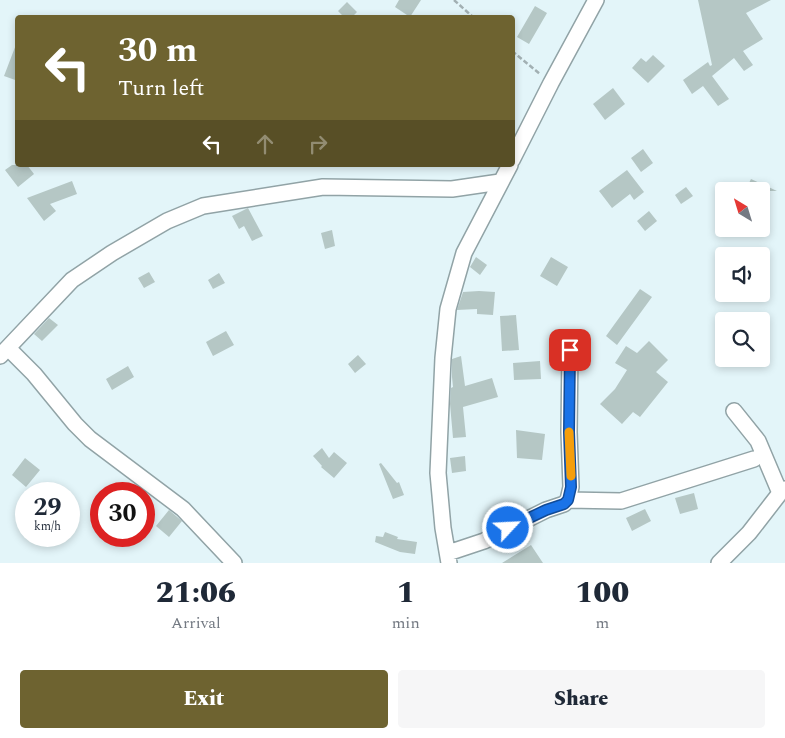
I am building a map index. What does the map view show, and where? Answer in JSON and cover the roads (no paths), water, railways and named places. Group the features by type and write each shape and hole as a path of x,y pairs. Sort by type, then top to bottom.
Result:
{"street":[{"path":"515,154 596,0"},
{"path":"509,167 464,252 448,309 443,358 438,473 448,558 546,510 564,504 568,500 571,487 569,432 570,350"},
{"path":"234,563 183,508 90,438 75,424 34,374 4,352 72,280 127,244 167,221 204,206 323,186 452,189 500,182"},
{"path":"719,563 749,533 783,491 758,441 734,411"},
{"path":"568,500 621,501 754,458"}]}
